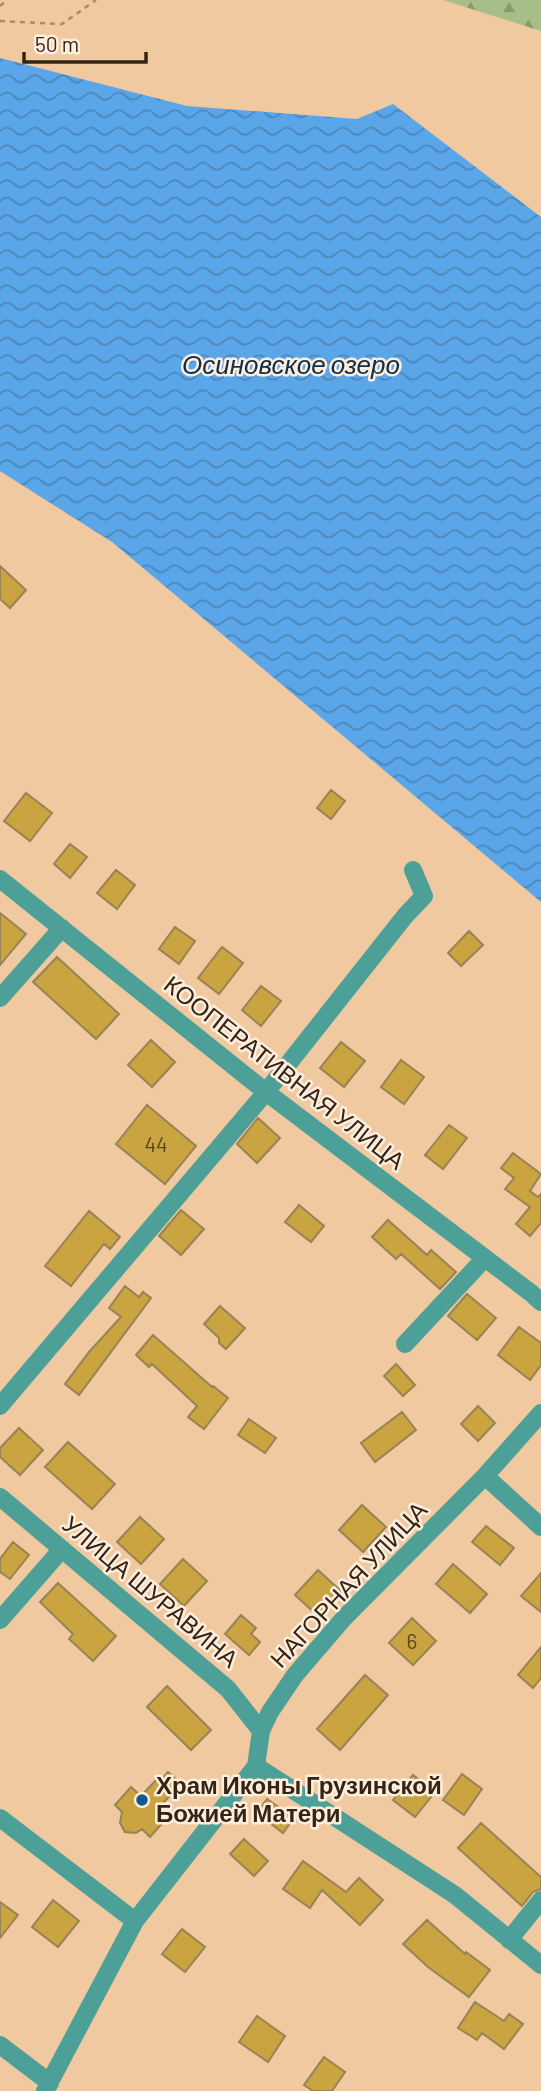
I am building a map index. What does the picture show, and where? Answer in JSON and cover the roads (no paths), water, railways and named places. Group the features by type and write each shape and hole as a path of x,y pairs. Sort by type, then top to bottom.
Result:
{"street":[{"path":"0,1406 266,1092 424,895 413,870"},
{"name":"КООПЕРАТИВНАЯ УЛИЦА","path":"0,879 266,1092 485,1258 538,1292"},
{"path":"0,998 62,928"},
{"path":"405,1344 485,1258"},
{"name":"НАГОРНАЯ УЛИЦА","path":"48,2087 135,1921 256,1766 261,1731 270,1712 295,1675 344,1618 485,1476 541,1413"},
{"path":"485,1476 541,1527"},
{"name":"УЛИЦА ШУРАВИНА","path":"0,1497 228,1689 261,1731"},
{"path":"0,1619 62,1549"},
{"path":"256,1766 455,1895 541,1965"},
{"path":"0,1818 135,1921"},
{"path":"509,1940 541,1900"},
{"path":"0,2045 48,2087"}],"water":[{"name":"Осиновское озеро","path":"0,58 187,106 357,119 393,104 541,217 541,902 112,542 0,471"}],"place":[{"name":"Храм Иконы Грузинской Божией Матери","path":"142,1800"}]}
